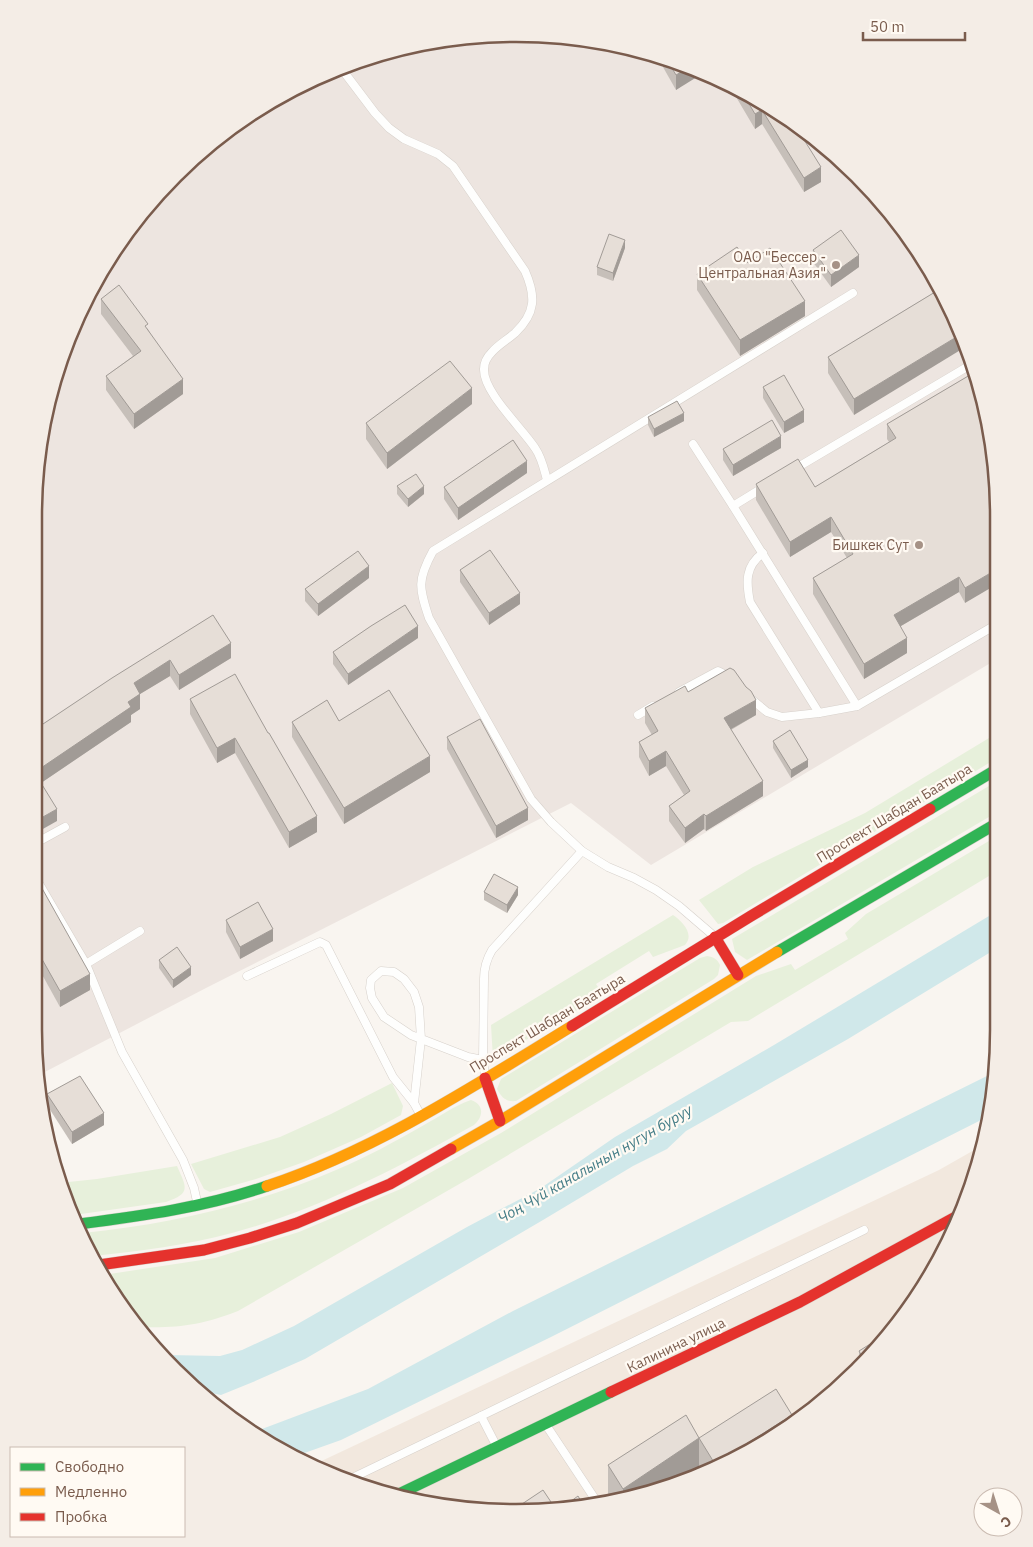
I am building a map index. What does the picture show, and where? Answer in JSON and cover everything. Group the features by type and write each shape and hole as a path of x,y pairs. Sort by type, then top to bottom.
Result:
{"main road":[{"name":"Проспект Шабдан Баатыра","path":"84,1223 198,1206 277,1184 360,1148 421,1116 485,1078 715,937 990,773"},
{"path":"104,1264 204,1250 250,1238 297,1223 390,1184 500,1121 738,976 990,827"},
{"path":"715,937 738,976"},
{"path":"485,1078 500,1121"},
{"name":"Калинина улица","path":"406,1491 800,1302 951,1219"}],"lane":[{"path":"346,75 375,114 389,128 404,139 438,154 453,166 525,271 531,285 533,299 531,311 525,322 514,334 497,346 487,358 483,368 485,380 494,395 535,448 541,459 547,480"},
{"path":"715,937 679,906 656,890 608,867 582,851 551,822 531,799 429,618 420,592 421,577 433,551 853,293"},
{"path":"784,475 966,368"},
{"path":"693,444 763,553 857,706"},
{"path":"733,506 767,485"},
{"path":"763,553 754,559 748,572 747,587 750,602 819,713"},
{"path":"746,693 767,712 782,716 819,713 857,706 990,628"},
{"path":"670,697 718,671 738,682"},
{"path":"638,715 662,702"},
{"path":"42,840 65,827"},
{"path":"485,1078 483,1060 484,968 487,958 492,950 582,851"},
{"path":"42,889 86,964 122,1052 182,1160 194,1188 198,1206"},
{"path":"86,964 140,931"},
{"path":"247,976 320,942 326,945 393,1077 414,1103 421,1116"},
{"path":"414,1103 421,1039 419,1007 414,992 404,978 394,972 381,971 371,980 370,988 372,998 384,1018 411,1036 421,1039 468,1057 483,1060"},
{"path":"356,1476 864,1230"},
{"path":"480,1416 497,1447"},
{"path":"546,1424 594,1497"}],"shaded area":[{"path":"516,42 578,47 609,52 669,68 698,79 726,91 780,122 805,140 852,181 893,228 927,280 942,307 954,335 974,394 986,455 990,516 990,663 651,865 571,803 45,1072 42,1030 42,516 44,485 52,424 68,364 91,307 122,253 140,228 181,181 228,140 253,122 307,91 335,79 364,68 424,52 455,47"},
{"path":"975,1150 965,1183 942,1240 911,1294 893,1319 852,1366 805,1407 780,1425 726,1456 669,1479 609,1495 548,1503 516,1504 485,1503 424,1495 364,1479 320,1462 939,1170"}],"green space":[{"path":"990,737 990,762 723,923 718,924 699,900 753,867 865,813"},
{"path":"990,785 990,816 747,960 735,952 732,939"},
{"path":"990,840 990,875 748,1021 731,1022 468,1179 238,1311 191,1325 147,1327 122,1294 110,1274 215,1258 299,1232 403,1188 501,1133 756,976 791,964 795,970 848,939 845,933 866,914"},
{"path":"673,915 683,924 688,932 689,937 685,945 653,957 649,951 596,984 600,990 579,1009 493,1059 491,1025"},
{"path":"707,956 718,961 720,965 718,975 714,979 516,1101 507,1100 497,1089 501,1079 700,958"},
{"path":"392,1083 403,1106 401,1115 361,1137 304,1162 256,1179 210,1192 204,1189 191,1164 280,1137"},
{"path":"471,1100 479,1105 481,1115 474,1125 386,1172 326,1200 264,1224 198,1241 100,1255 88,1232 180,1218 243,1203 275,1193 359,1160"},
{"path":"177,1166 185,1188 180,1196 166,1202 80,1214 68,1182"}],"water":[{"name":"Чоң Чүй каналынын нугун буруу","path":"990,915 990,952 848,1039 686,1131 667,1149 633,1166 305,1359 221,1395 211,1393 171,1355 220,1356 242,1350 294,1326 467,1227 541,1188 615,1137 774,1045"},
{"path":"988,1076 982,1120 551,1337 341,1440 303,1454 260,1430 368,1389 513,1311"}],"building":[{"path":"673,69 681,72 676,75"},
{"path":"749,103 761,110 755,114"},
{"path":"763,111 804,139 821,167 804,178"},
{"path":"841,230 859,255 831,275 813,250"},
{"path":"609,234 625,240 613,273 597,267"},
{"path":"737,247 748,263 770,248 805,301 740,340 697,274"},
{"path":"119,285 148,324 145,326 183,379 134,414 106,376 141,351 101,299"},
{"path":"934,293 955,338 854,399 828,357"},
{"path":"450,361 472,388 387,453 366,423"},
{"path":"784,375 804,410 784,422 763,387"},
{"name":"Бишкек Сут","path":"969,376 981,424 986,455 989,485 990,573 965,588 959,577 894,615 907,638 864,664 813,578 853,554 831,517 790,542 756,484 798,459 815,487 896,438 887,424"},
{"path":"677,401 684,413 654,429 648,417"},
{"path":"772,420 781,436 733,465 723,449"},
{"path":"513,440 527,461 458,508 444,487"},
{"path":"416,474 424,486 408,499 397,486"},
{"path":"490,550 520,593 489,613 460,570"},
{"path":"358,551 369,566 318,604 305,589"},
{"path":"405,605 418,626 348,674 333,652"},
{"path":"213,615 231,643 179,675 170,660 134,683 140,694 128,702 131,707 42,767 42,725"},
{"path":"730,668 734,670 756,700 724,718 763,781 706,816 704,814 685,828 669,806 690,791 666,751 649,761 639,742 658,731 645,708 685,686 688,692"},
{"path":"235,674 317,816 289,832 235,738 217,748 190,699"},
{"path":"389,690 430,756 344,808 292,722 327,700 339,721"},
{"path":"480,719 528,808 496,826 447,737"},
{"path":"790,730 808,760 791,770 773,741"},
{"path":"42,785 57,809 42,817"},
{"path":"494,874 518,887 507,905 484,892"},
{"path":"42,888 90,974 60,991 42,959"},
{"path":"258,902 273,929 240,947 226,920"},
{"path":"177,947 191,967 173,980 159,960"},
{"path":"80,1076 104,1113 72,1132 47,1094"},
{"path":"874,1341 862,1356 859,1351"},
{"path":"776,1389 792,1415 736,1451 713,1461 699,1438"},
{"path":"686,1415 699,1438 623,1489 608,1465"},
{"path":"543,1490 551,1503 548,1503 522,1504"},
{"path":"578,1496 580,1500 578,1500 572,1501"}],"traffic: fast":[{"path":"930,809 990,773"},
{"path":"777,952 990,827"},
{"path":"84,1223 197,1205 267,1186"},
{"path":"406,1491 611,1392"}],"traffic: slow":[{"path":"451,1149 777,952"},
{"path":"267,1186 347,1154 386,1135 461,1094 572,1026"}],"traffic: jam":[{"path":"572,1026 930,809"},
{"path":"715,937 738,975"},
{"path":"485,1078 500,1121"},
{"path":"104,1264 204,1250 297,1223 390,1184 451,1149"},
{"path":"611,1392 800,1302 951,1219"}],"place":[{"name":"ОАО \"Бессер - Центральная Азия\"","path":"836,265"},
{"name":"Бишкек Сут","path":"919,545"}]}
